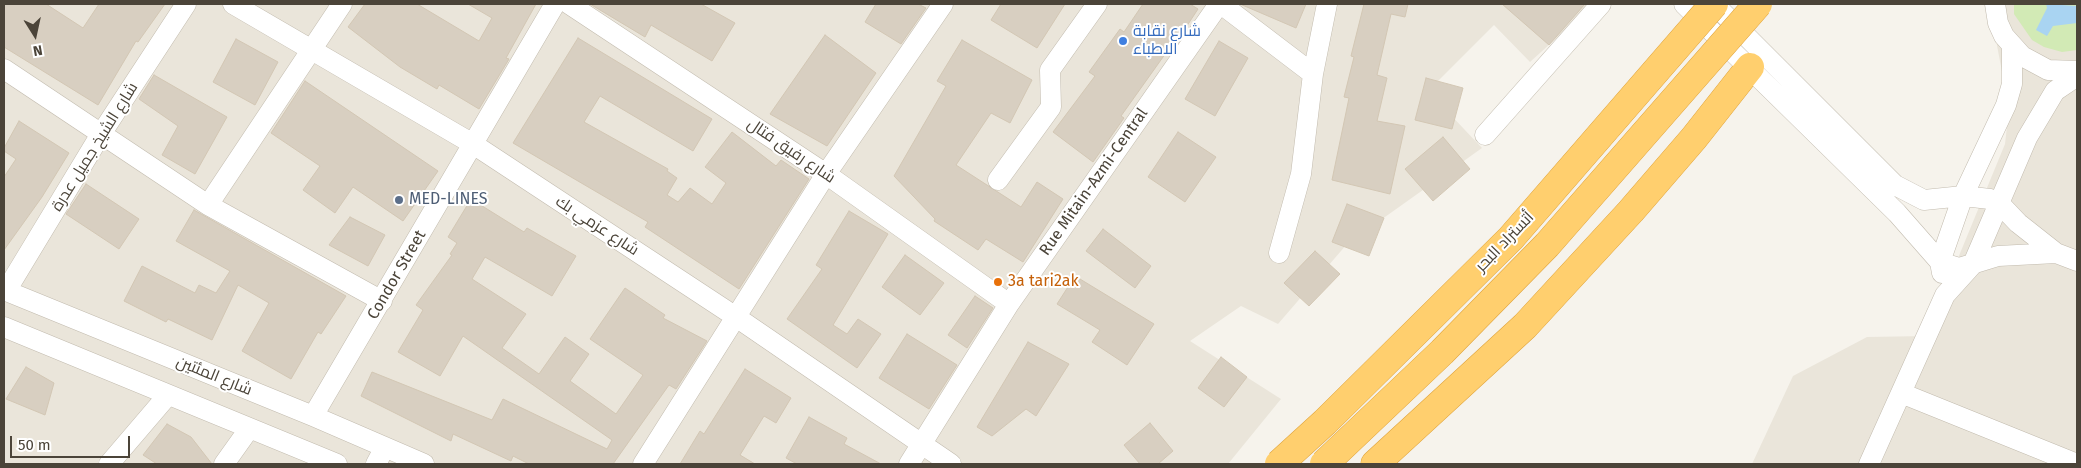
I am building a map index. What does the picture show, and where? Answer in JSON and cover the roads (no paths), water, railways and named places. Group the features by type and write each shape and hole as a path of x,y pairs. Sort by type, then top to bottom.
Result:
{"highway":[{"name":"أتستراد البحر","path":"1279,464 1325,422 1511,238 1714,4"},
{"name":"أتستراد البحر","path":"1324,464 1442,352 1547,245 1758,4"},
{"path":"1375,464 1525,326 1644,196 1750,67"}],"street":[{"name":"شارع الشيخ جميل عدرة","path":"5,291 102,134 186,4"},
{"name":"شارع عزمي بك","path":"233,4 473,144 736,317 951,464"},
{"path":"208,205 342,4"},
{"name":"Condor Street","path":"313,416 555,4"},
{"name":"شارع رفيق فتال","path":"569,4 826,174 1009,304"},
{"path":"642,464 826,174 943,4"},
{"path":"998,180 1052,107 1050,70 1098,4"},
{"path":"1220,4 1313,74"},
{"name":"Rue Mitain-Azmi-Central","path":"909,464 1009,304 1220,4"},
{"path":"1279,253 1300,174 1313,74 1327,4"},
{"path":"1485,135 1601,4"},
{"path":"1684,4 1898,213 1940,262 1959,268 1998,256 2056,252"},
{"path":"1714,4 1894,185 1924,200 1963,196 1985,197 1998,202 2018,223 2056,252 2077,261"},
{"path":"1992,6 1998,23 2012,47 2022,56 2039,67 2061,72 2077,71"},
{"path":"1946,295 1940,262 1963,196 2006,105 2012,84 2012,47"},
{"path":"4,69 208,205 382,301"},
{"path":"1869,464 1946,295 1974,264 2026,138 2055,92 2077,76"},
{"name":"شارع المئتين","path":"5,291 313,416 381,456 424,464"},
{"path":"4,327 337,464"},
{"path":"1901,394 2077,464"},
{"path":"109,464 168,396"},
{"path":"224,464 249,429"}],"water":[{"path":"2046,4 2077,6 2077,23 2053,26 2047,36 2036,30 2047,8"}],"place":[{"name":"شارع نقابة الاطباء","path":"1123,41"},
{"name":"MED-LINES","path":"399,200"},
{"name":"3a tari2ak","path":"998,282"}]}
